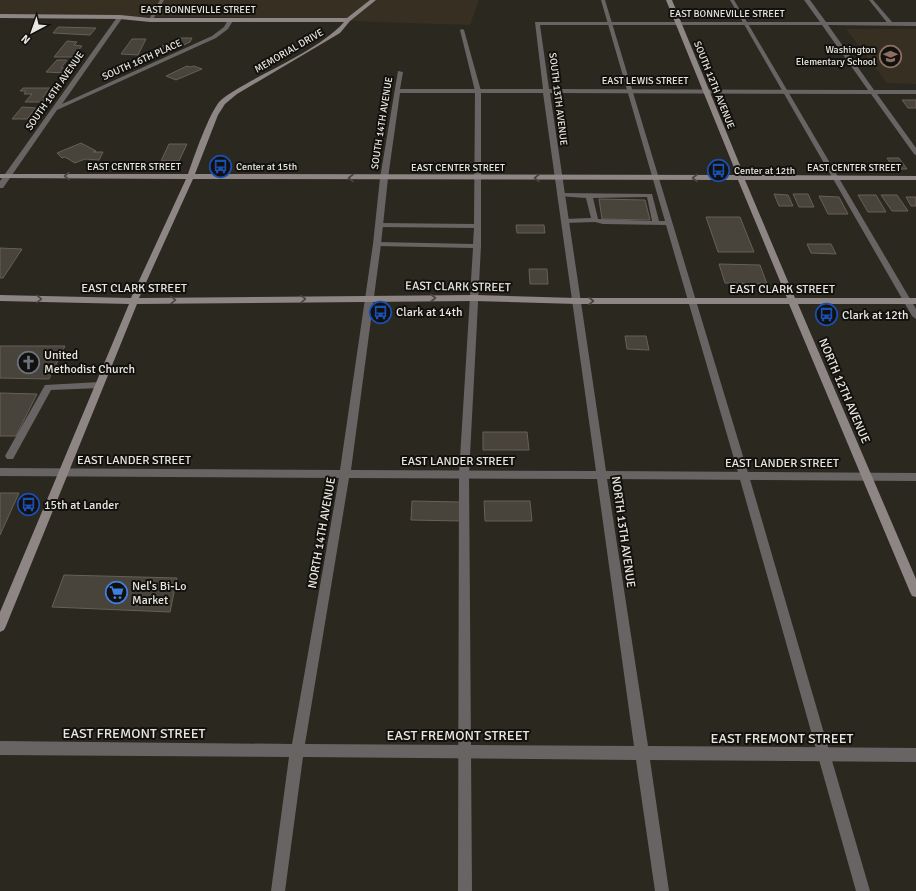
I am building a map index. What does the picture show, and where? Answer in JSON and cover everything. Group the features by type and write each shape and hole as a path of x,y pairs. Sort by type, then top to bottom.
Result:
{"street":[{"name":"MEMORIAL DRIVE","path":"0,626 134,301 190,177 215,114 222,103 235,93 338,32 348,20 373,0"},
{"name":"SOUTH 12TH AVENUE","path":"669,0 707,91 740,178"},
{"path":"807,0 916,153"},
{"name":"EAST BONNEVILLE STREET","path":"0,16 120,17 150,20 348,20"},
{"name":"SOUTH 16TH AVENUE","path":"0,186 4,176 120,17"},
{"name":"SOUTH 16TH PLACE","path":"53,110 214,38 226,28 231,19"},
{"name":"EAST BONNEVILLE STREET","path":"537,22 916,24"},
{"name":"SOUTH 13TH AVENUE","path":"537,22 558,178"},
{"name":"SOUTH 14TH AVENUE","path":"384,178 400,72"},
{"name":"EAST LEWIS STREET","path":"398,91 916,92"},
{"name":"EAST CENTER STREET","path":"4,176 916,178"},
{"name":"NORTH 14TH AVENUE","path":"278,891 296,750 345,474 377,244 384,178"},
{"name":"NORTH 13TH AVENUE","path":"558,178 662,891"},
{"name":"NORTH 12TH AVENUE","path":"740,178 916,592"},
{"name":"EAST CLARK STREET","path":"0,298 134,301 369,298 475,298 576,301 912,301"},
{"name":"EAST LANDER STREET","path":"0,472 916,477"},
{"name":"EAST FREMONT STREET","path":"0,748 916,755"}],"lane":[{"path":"150,20 162,0"},
{"path":"603,0 744,476 863,891"},
{"path":"732,0 836,178 912,301 916,316"},
{"path":"871,0 890,24"},
{"path":"462,30 478,91 476,178 477,246 464,474 465,891"},
{"path":"560,195 650,195 656,223"},
{"path":"589,196 595,220"},
{"path":"564,220 669,223"},
{"path":"379,225 477,226"},
{"path":"377,244 477,246"},
{"path":"10,456 48,387 100,385"}],"shaded area":[{"path":"0,0 479,0 470,25 233,17 0,16"},
{"name":"Washington Elementary School","path":"846,29 916,29 916,84 887,83"}],"building":[{"path":"58,27 96,28 90,35 53,33"},
{"path":"180,38 192,38 190,42 167,53 156,49"},
{"path":"132,39 146,39 138,55 121,54"},
{"path":"67,41 77,42 74,45 82,46 73,57 54,57"},
{"path":"57,60 67,60 61,68 68,68 64,73 46,72"},
{"path":"187,66 194,66 202,69 176,80 166,76"},
{"path":"23,88 50,88 43,97 47,97 43,102 25,102 32,94 24,94 26,91 20,91"},
{"path":"902,100 916,100 916,108 908,108"},
{"path":"22,107 36,108 27,119 12,119"},
{"path":"81,143 96,151 93,152 103,152 99,160 85,159 75,163 65,157 62,158 57,153"},
{"path":"169,144 187,144 179,161 161,161"},
{"path":"887,158 899,158 907,169 894,169"},
{"path":"774,194 788,195 793,206 779,206"},
{"path":"793,194 808,194 814,207 799,207"},
{"path":"858,195 876,195 886,212 868,212"},
{"path":"881,195 897,195 908,211 892,211"},
{"path":"819,196 839,197 848,214 828,214"},
{"path":"906,197 916,197 916,206 911,206"},
{"path":"599,199 645,200 650,220 602,219"},
{"path":"706,217 740,217 754,252 718,252"},
{"path":"516,225 544,225 545,233 517,233"},
{"path":"807,244 831,244 836,254 811,253"},
{"path":"0,248 22,249 3,278 0,278"},
{"path":"719,264 760,265 767,284 725,283"},
{"path":"529,269 547,269 548,284 530,284"},
{"path":"625,336 646,336 649,350 627,349"},
{"name":"United Methodist Church","path":"0,346 65,346 49,379 0,378"},
{"name":"United Methodist Church","path":"0,393 37,394 16,436 0,436"},
{"path":"483,432 527,432 529,450 483,450"},
{"path":"0,493 19,493 0,535"},
{"path":"412,501 461,502 460,521 411,520"},
{"path":"484,501 530,501 532,521 485,521"},
{"name":"Nel's Bi-Lo Market","path":"64,575 177,578 170,612 52,607"}],"place":[{"name":"Washington Elementary School","path":"891,56"},
{"name":"Center at 15th","path":"221,167"},
{"name":"Center at 12th","path":"719,171"},
{"name":"Clark at 14th","path":"381,312"},
{"name":"Clark at 12th","path":"827,315"},
{"name":"United Methodist Church","path":"29,362"},
{"name":"15th at Lander","path":"28,505"},
{"name":"Nel's Bi-Lo Market","path":"116,593"}]}
